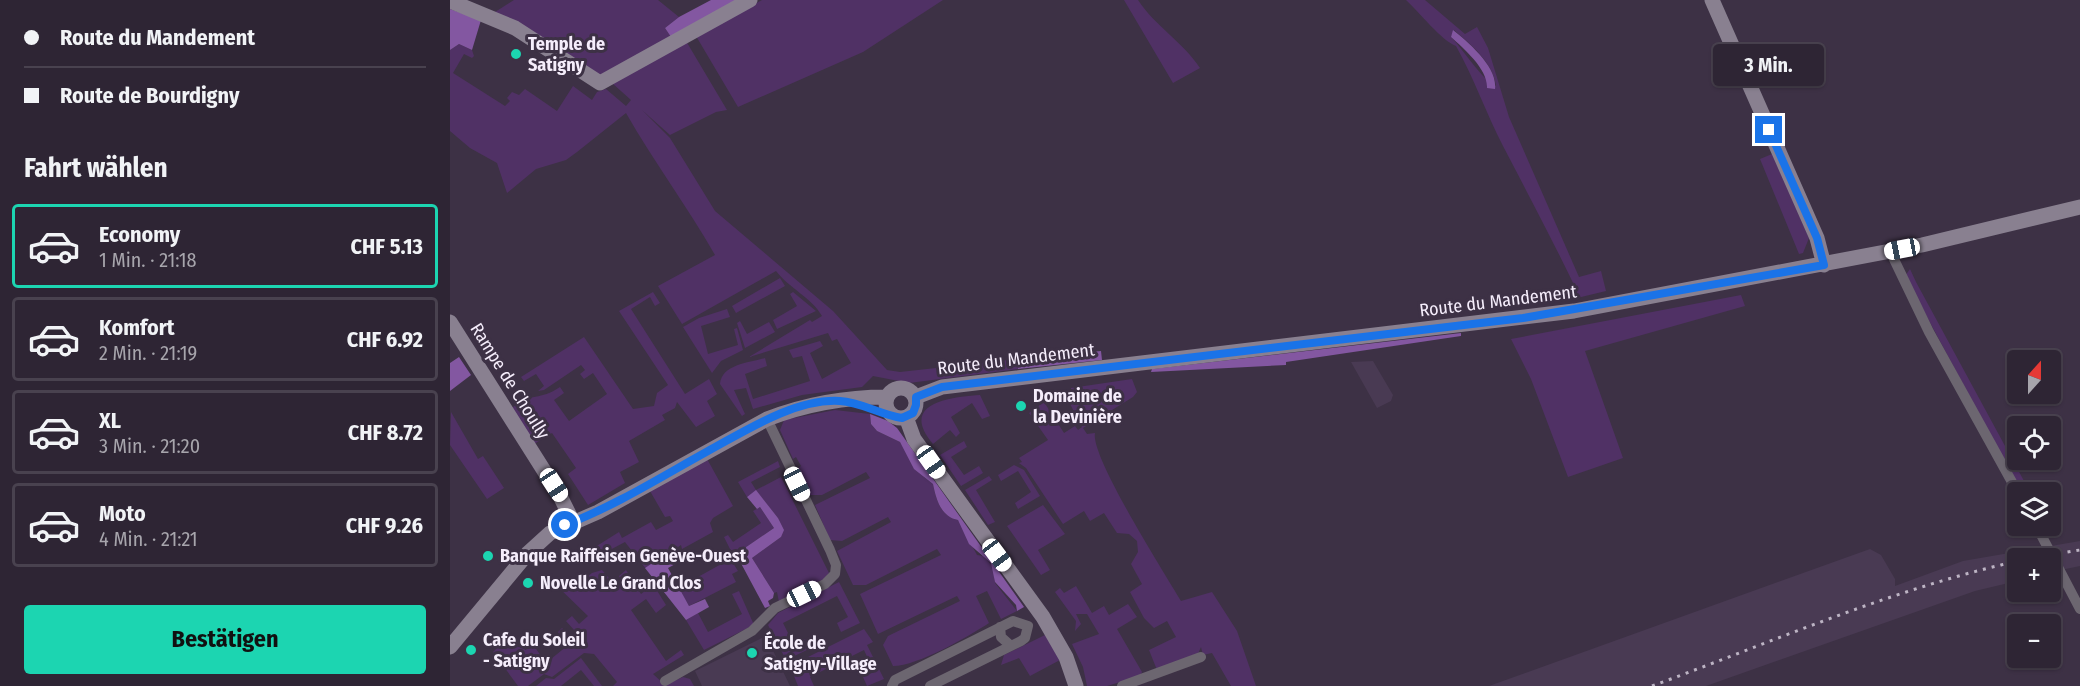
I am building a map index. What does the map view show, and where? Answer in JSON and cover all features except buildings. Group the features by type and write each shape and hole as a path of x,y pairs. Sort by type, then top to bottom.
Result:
{"street":[{"path":"450,1 515,28 600,83 750,0"},
{"path":"1712,0 1817,238 1824,265"},
{"name":"Route du Mandement","path":"916,397 932,389 953,386 1554,314 1824,265 2080,207"},
{"path":"1890,251 1929,332 2012,482"},
{"name":"Rampe de Choully","path":"450,322 560,496 573,522"},
{"path":"842,401 900,417 915,409 916,397 910,390 901,387 893,390 887,397 886,406 900,417 1043,617 1066,657 1077,686"},
{"path":"450,647 528,553 550,534 598,512 767,419 789,410 856,397 887,397"},
{"path":"665,681 752,631 775,608 825,584 836,574 836,565 830,550 767,419"},
{"path":"2042,536 2080,609"},
{"path":"930,686 1025,638 1028,626 1043,617"},
{"path":"892,686 895,680 1000,627 1018,620 1028,626"},
{"path":"1000,627 1001,637 1011,646"},
{"path":"1122,686 1200,657"}],"shaded area":[{"path":"514,0 658,0 679,17 665,28 671,37 599,77 495,12"},
{"path":"711,0 738,0 671,37 665,28 679,17"},
{"path":"762,0 943,0 863,52 738,107 696,36"},
{"path":"1124,0 1138,0 1200,68 1173,83"},
{"path":"1406,0 1425,0 1465,34 1477,27 1488,48 1509,117 1579,277 1601,271 1606,291 1577,298 1576,289 1497,134 1456,46 1437,32","holes":["1454,30 1486,61 1496,86 1479,71 1451,37"]},
{"path":"450,9 481,20 472,50 459,44 450,50"},
{"path":"1453,30 1474,48 1487,64 1495,81 1495,89 1487,88 1484,74 1468,53 1451,37"},
{"path":"686,41 727,110 716,112 670,135 642,110 670,138 715,211 833,311 887,370 900,372 1017,359 1018,369 909,383 873,376 862,387 802,395 753,409 746,388 734,390 745,414 742,416 720,384 722,377 731,368 765,358 767,366 745,374 753,399 810,381 802,356 793,358 789,350 820,341 823,346 810,353 822,379 851,363 837,339 832,341 828,333 749,357 810,320 812,322 822,316 776,271 682,324 658,286 715,255 626,113 566,160 536,169 507,193 497,163 470,148 450,131 450,50 459,44 472,50 474,56 472,58 464,54 453,73 505,106 510,101 507,98 512,92 519,95 525,89 557,111 573,86 592,100 597,92 606,89 626,106 631,100 612,83"},
{"path":"1772,154 1809,238 1803,253 1799,254 1760,159"},
{"path":"1910,269 2007,450 2007,466 1905,276"},
{"path":"780,278 785,286 736,313 732,306"},
{"path":"653,292 660,303 655,306 650,297 631,309 685,394 709,379 717,394 707,401 715,416 696,427 677,402 675,408 662,415 665,420 629,441 639,462 620,472 625,483 588,505 568,474 576,468 552,433 534,444 512,408 525,400 547,394 560,387 564,393 554,400 569,421 607,394 593,373 584,379 580,374 585,370 581,365 544,390 538,391 544,386 536,374 524,381 521,377 584,337 633,409 654,406 657,393 668,385 619,311"},
{"path":"793,292 816,311 777,329 773,320 797,306 790,294"},
{"path":"1741,295 1745,306 1585,351 1623,458 1568,477 1531,379 1511,339"},
{"path":"727,309 730,317 701,326 708,354 738,345 734,329 737,328 743,350 721,361 712,373 683,327 699,318"},
{"path":"740,321 747,334 769,322 775,332 745,348 737,323"},
{"path":"1461,333 1461,336 1286,362 1286,365 1151,372 1152,369"},
{"path":"1101,351 1102,360 1018,369 1017,359"},
{"path":"459,357 471,375 450,391 450,363"},
{"path":"1373,361 1393,395 1391,401 1377,408 1351,362"},
{"path":"1132,379 1137,392 1133,397 1083,428 1087,434 1095,433 1104,465 1116,489 1181,601 1212,592 1237,631 1256,686 1231,686 1212,653 1203,655 1201,647 1197,656 1157,670 1149,650 1176,637 1167,621 1154,628 1144,618 1130,592 1142,584 1131,564 1138,552 1137,541 1129,534 1117,533 1104,513 1090,521 1084,511 1063,524 1026,468 1019,463 1022,462 1019,458 1048,440 1029,413 1044,402 1064,433 1075,426 1078,430 1082,427 1069,402 1063,402 1063,398 1071,397 1071,388"},
{"path":"980,395 990,416 982,419 972,403 951,417 960,433 956,437 950,430 933,444 924,430 922,419 925,411 932,405 943,401"},
{"path":"835,410 870,414 871,424 877,431 900,442 924,477 933,484 943,511 958,520 977,555 984,556 994,568 995,583 1017,611 1001,619 987,591 976,596 989,623 929,656 893,666 883,645 888,636 960,601 957,596 878,634 860,594 941,555 937,549 866,585 853,585 837,551 891,522 888,517 842,541 830,540 815,505 870,478 866,472 822,495 809,495 798,468 801,466 796,457 793,459 780,430 784,420"},
{"path":"451,412 478,459 483,456 504,488 487,499 450,445"},
{"path":"870,414 888,421 897,428 1024,607 1017,611 1016,605 995,582 991,563 969,544 958,520 943,511 933,484 914,469 900,442 877,431 871,424"},
{"path":"964,441 967,447 951,457 964,475 979,466 983,473 961,486 940,455"},
{"path":"706,457 733,506 713,518 710,523 713,532 682,549 681,545 646,569 625,542 606,552 592,549 619,532 622,538 651,522 656,530 673,521 670,516 665,517 650,491"},
{"path":"778,461 780,467 751,482 756,490 781,477 829,573 824,579 779,602 777,592 774,593 752,558 781,537 778,518 756,491 747,497 738,482"},
{"path":"1014,465 1024,470 1040,496 1018,509 1015,503 1031,492 1018,471 1001,481 998,475"},
{"path":"2009,470 2018,470 2025,482 2016,482"},
{"path":"989,476 992,480 976,490 995,522 988,525 965,490"},
{"path":"756,490 778,518 784,530 781,537 752,558 774,593 773,598 768,601 770,606 765,608 736,554 774,528 760,507 757,509 747,497"},
{"path":"1043,505 1065,534 1038,550 1050,570 1041,575 1007,526"},
{"path":"760,507 774,528 736,554 730,549 724,537 728,535 733,542 761,523 753,511"},
{"path":"2080,541 2080,566 2061,570 2061,548 2039,548"},
{"path":"674,549 679,562 668,568 689,606 705,599 709,607 686,620 645,568"},
{"path":"1870,549 1881,555 1895,579 1895,586 1963,561 2007,553 2007,583 1975,591 1706,686 1489,686"},
{"path":"720,552 726,552 738,571 732,574 736,582 689,606 678,588 725,562"},
{"path":"602,570 615,585 621,580 619,576 626,570 641,594 650,587 656,589 666,605 656,613 646,599 631,610 666,661 681,650 684,655 653,674 665,685 683,677 690,679 694,686 613,686 617,682 594,654 584,653 552,677 544,674 528,686 518,686 493,652 511,634 518,647 523,646 525,650 534,646 546,663 567,646 558,632 562,628 579,645 583,640 566,621 572,616 579,624 588,616 556,585 566,578 574,587 592,573"},
{"path":"839,582 860,623 841,632 837,623 848,617 837,596 783,623 794,645 805,639 811,648 786,660 768,625 778,613"},
{"path":"1076,586 1092,613 1104,606 1109,615 1128,604 1137,617 1117,629 1142,672 1140,676 1107,686 1087,686 1083,667 1072,644 1099,634 1087,614 1076,614 1081,624 1075,631 1076,621 1055,592 1060,588 1064,593"},
{"path":"739,591 754,625 704,650 686,620 698,613 708,632 742,614 732,594"},
{"path":"864,629 873,642 867,645 884,679 867,686 863,677 874,672 864,650 810,677 814,686 798,686 790,666"},
{"path":"1045,635 1060,660 1030,676 1019,658 1001,665 1004,655"},
{"name":"École de Satigny-Village","path":"766,636 790,686 702,686 695,671"},
{"path":"581,658 602,686 594,686 581,670 561,686 536,686 546,678 554,679"}],"railway":[{"path":"2061,553 2080,550"},
{"path":"1652,686 1878,601 2007,564"}],"place":[{"name":"Temple de Satigny","path":"516,54"},
{"name":"Domaine de la Devinière","path":"1021,406"},
{"name":"Banque Raiffeisen Genève-Ouest","path":"488,556"},
{"name":"Novelle Le Grand Clos","path":"528,583"},
{"name":"Cafe du Soleil - Satigny","path":"471,650"},
{"name":"École de Satigny-Village","path":"752,653"}],"route":[{"path":"565,525 598,512 752,426 789,410 825,402 842,401 902,418 913,413 916,397 942,387 1574,311 1824,265 1817,238 1769,130"}]}
